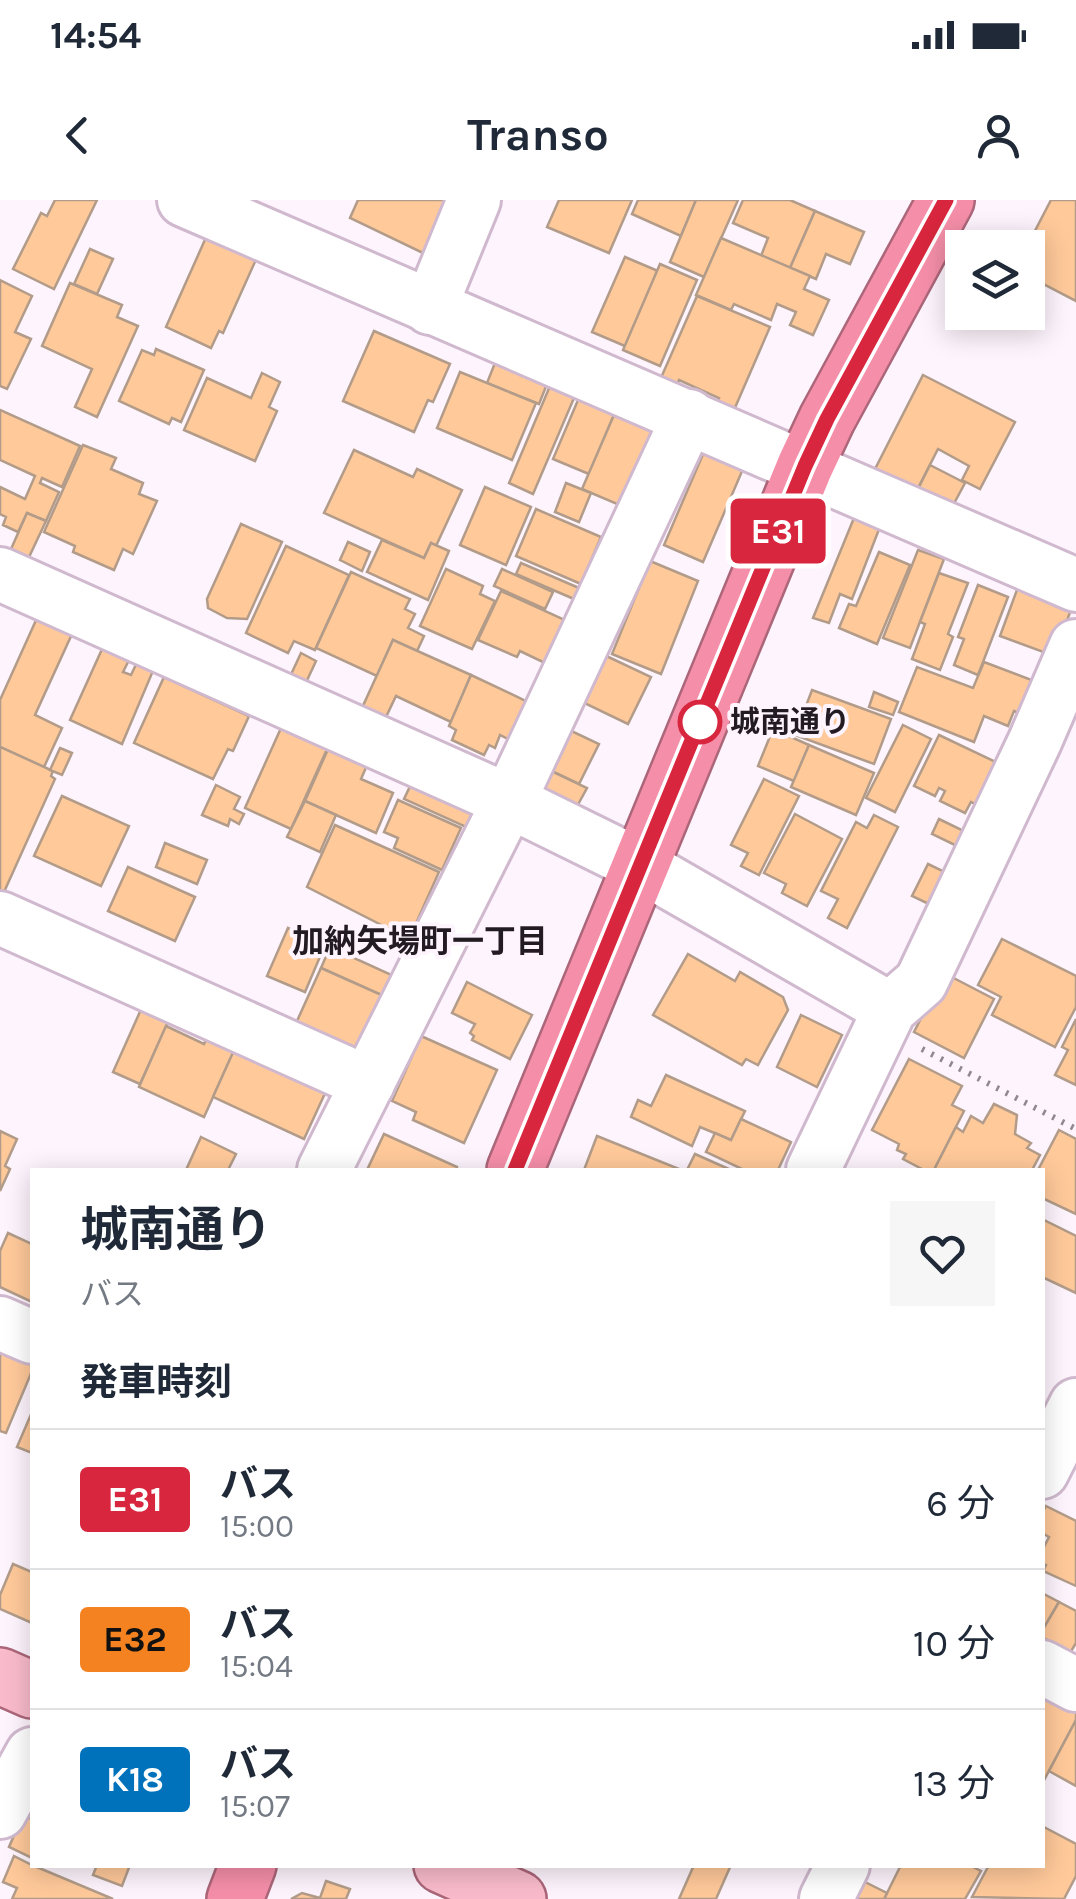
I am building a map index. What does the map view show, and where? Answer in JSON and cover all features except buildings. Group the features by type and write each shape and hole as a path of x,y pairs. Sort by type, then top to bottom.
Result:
{"highway":[{"path":"516,1168 805,466 946,200"},
{"path":"236,1899 247,1868"}],"main road":[{"path":"0,1676 30,1689"}],"street":[{"path":"184,200 1076,585"},
{"path":"430,308 474,200"},
{"path":"325,1168 509,801 688,416"},
{"path":"0,574 509,801 641,866 886,1019"},
{"path":"814,1168 886,1019 921,982 1056,750 1076,646"},
{"path":"0,918 368,1083"},
{"path":"0,1323 30,1336"},
{"path":"1045,1466 1076,1405"},
{"path":"1045,1669 1076,1685"},
{"path":"0,1812 30,1758"},
{"path":"826,1899 842,1868"}],"path":[{"path":"886,1019 1076,1130"}],"bus line":[{"name":"E31","path":"516,1168 805,466 946,200"}],"place":[{"name":"城南通り","path":"700,722"}],"district":[{"name":"加納矢場町一丁目","path":"420,941"}]}
